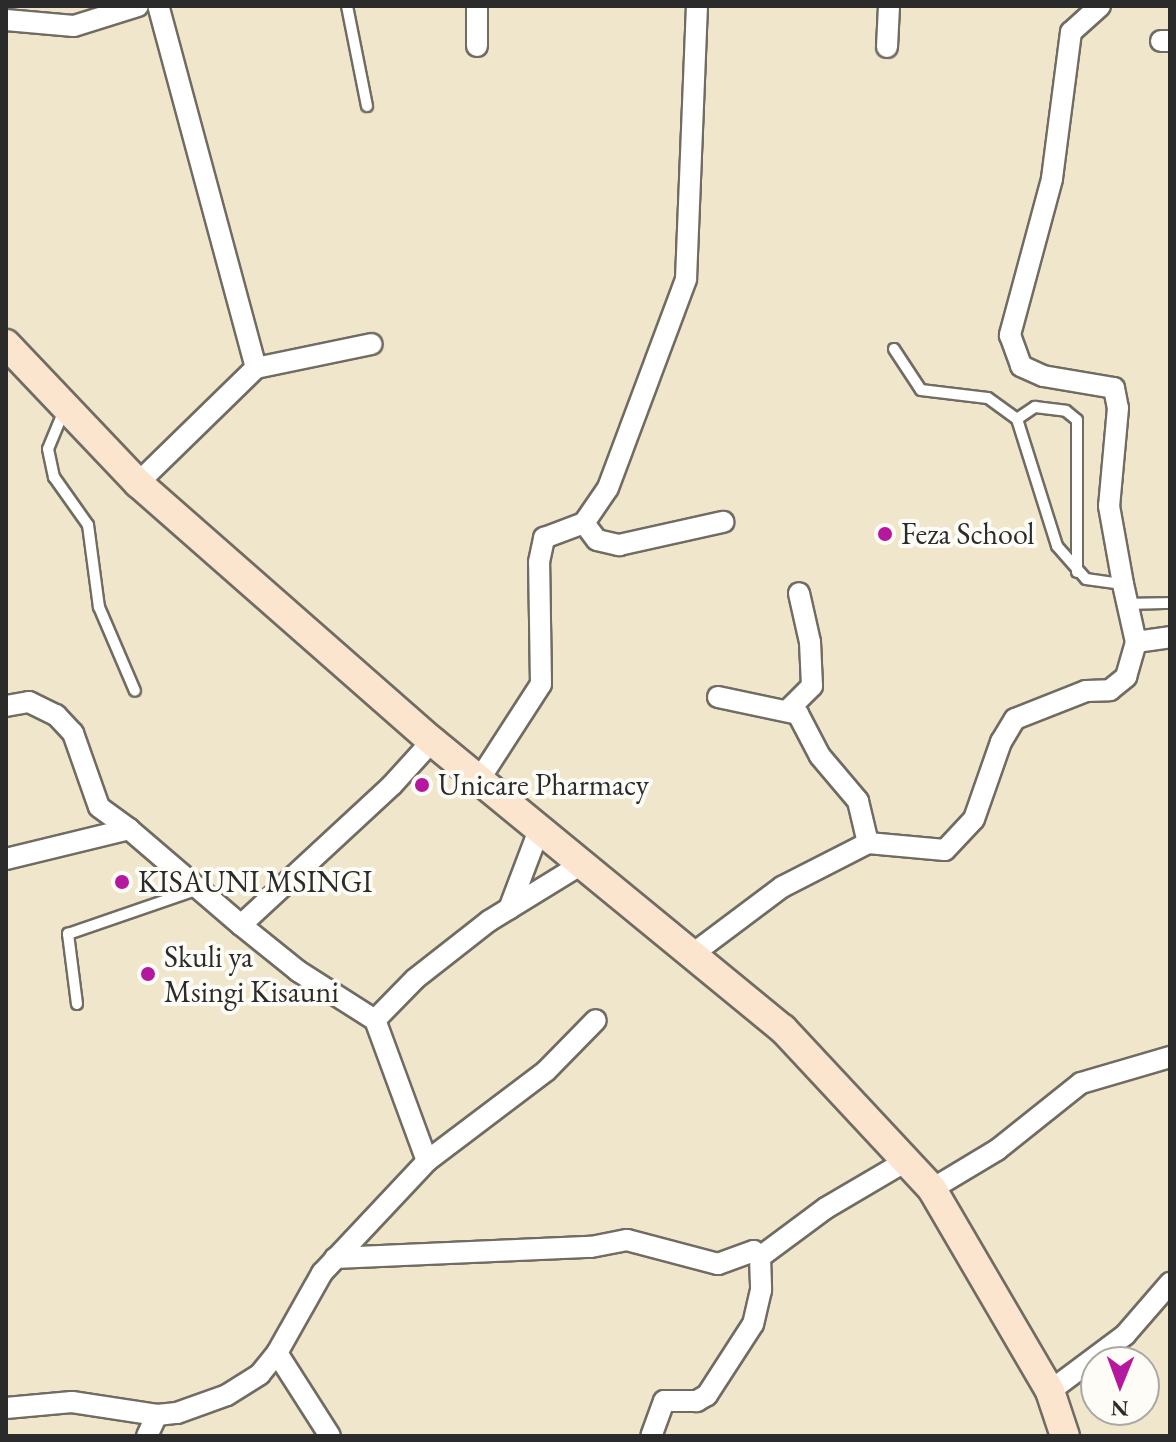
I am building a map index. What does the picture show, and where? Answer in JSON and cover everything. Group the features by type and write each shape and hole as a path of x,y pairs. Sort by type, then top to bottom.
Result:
{"main road":[{"path":"6,344 138,483 432,741 783,1029 932,1189 1050,1391 1065,1436"}],"street":[{"path":"6,20 74,26 138,6"},
{"path":"158,6 256,368"},
{"path":"477,6 477,46"},
{"path":"479,780 541,684 539,562 544,538 584,523 608,488 686,279 697,6"},
{"path":"887,47 889,6"},
{"path":"694,953 782,887 868,843 945,850 974,819 1001,742 1015,719 1086,691 1110,690 1126,677 1136,642 1109,506 1118,408 1114,388 1043,376 1021,366 1010,335 1052,179 1071,32 1100,6"},
{"path":"138,483 256,368 372,344"},
{"path":"584,523 597,540 619,545 723,522"},
{"path":"788,710 812,686 810,642 799,593"},
{"path":"1136,642 1170,637"},
{"path":"718,697 798,714 820,756 858,801 868,843"},
{"path":"6,706 29,702 56,715 73,733 99,807 298,971 375,1020 427,1161"},
{"path":"241,925 392,785 432,741"},
{"path":"6,859 129,829"},
{"path":"509,909 539,830"},
{"path":"375,1020 415,979 509,909 580,865"},
{"path":"6,1408 72,1402 157,1415 227,1395 260,1374 277,1353 335,1258 427,1161 546,1071 596,1020"},
{"path":"932,1189 997,1150 1081,1083 1170,1057"},
{"path":"760,1257 826,1208 906,1161"},
{"path":"335,1258 591,1247 627,1240 707,1263 718,1264 743,1251 760,1257"},
{"path":"651,1436 664,1401 697,1401 707,1395 753,1324 761,1290 760,1257"},
{"path":"1050,1391 1125,1335 1170,1283"},
{"path":"277,1353 330,1436"},
{"path":"147,1436 157,1415"}],"lane":[{"path":"347,6 367,106"},
{"path":"894,349 921,390 988,398 1017,419 1057,546 1077,572 1086,579 1126,594 1170,603"},
{"path":"66,407 48,449 54,477 88,525 99,607 135,691"},
{"path":"1017,419 1035,407 1066,411 1077,420 1077,572"},
{"path":"77,1004 68,934 201,888"}],"place":[{"name":"Feza School","path":"885,534"},
{"name":"Unicare Pharmacy","path":"422,785"},
{"name":"KISAUNI MSINGI","path":"122,882"},
{"name":"Skuli ya Msingi Kisauni","path":"148,974"}]}
